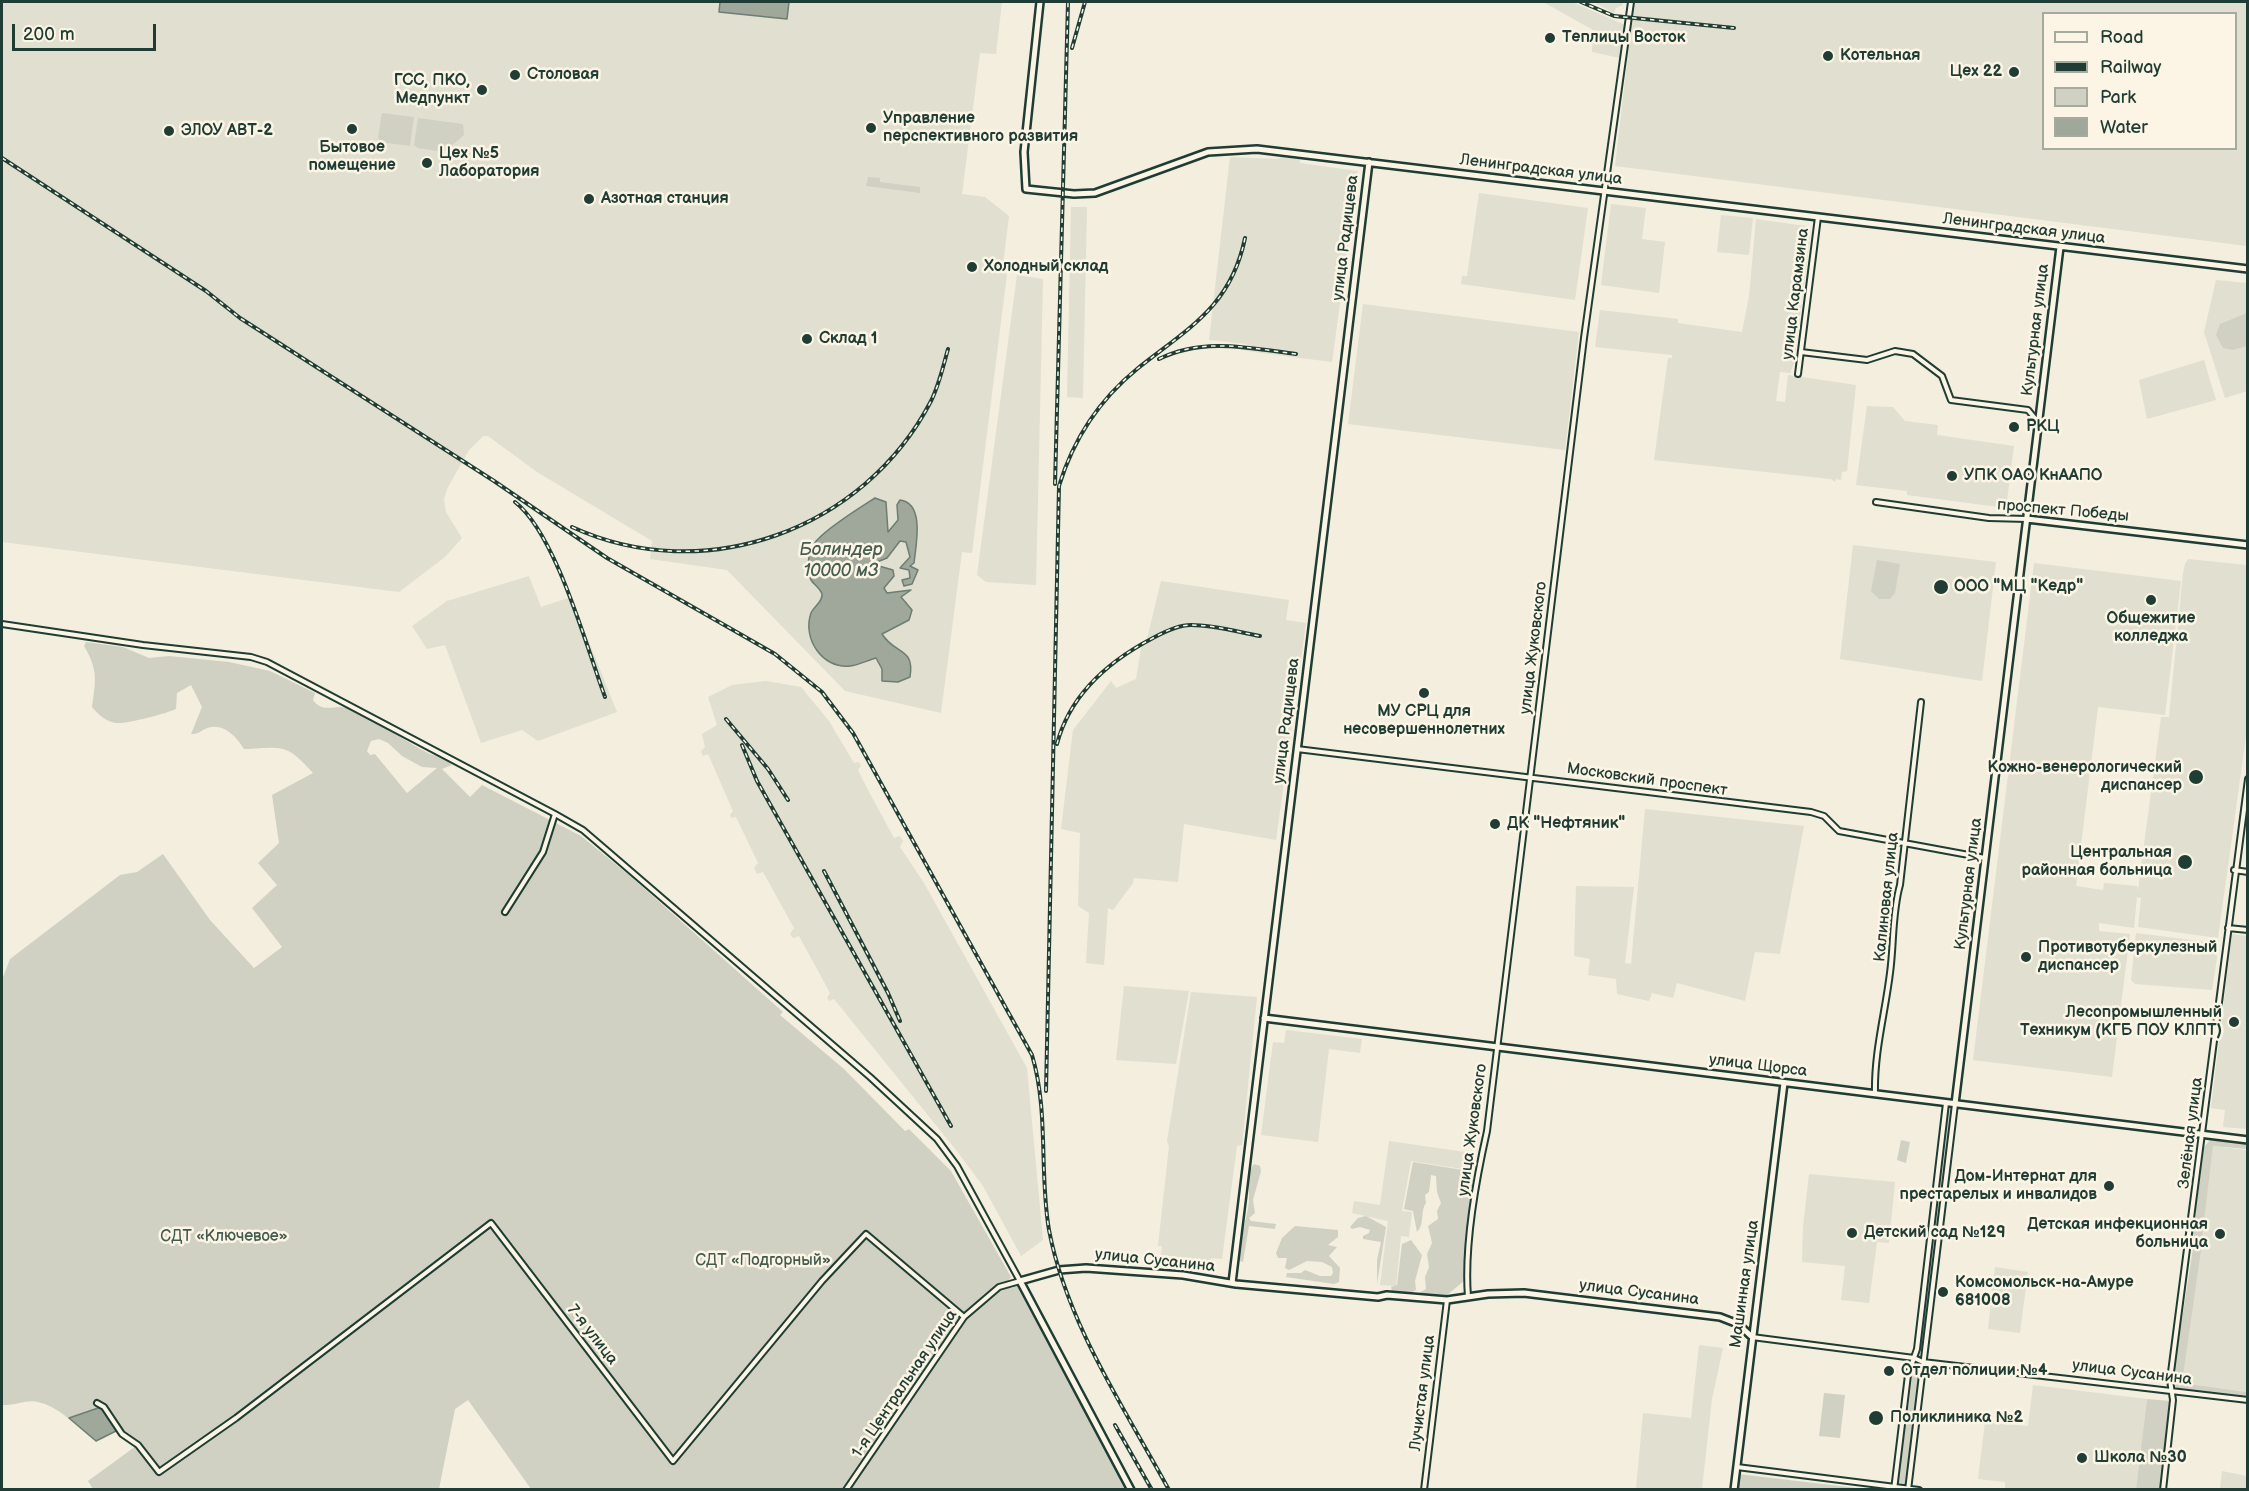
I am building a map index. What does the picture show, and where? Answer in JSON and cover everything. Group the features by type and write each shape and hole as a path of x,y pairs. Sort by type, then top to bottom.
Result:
{"street":[{"name":"Ленинградская улица","path":"1040,2 1024,152 1026,189 1074,194 1095,193 1185,159 1208,152 1235,148 1369,162 2247,269"},
{"name":"улица Жуковского","path":"1468,1297 1466,1279 1471,1229 1487,1131 1529,776 1604,191 1631,2"},
{"name":"улица Радищева","path":"1232,1283 1369,162"},
{"name":"улица Карамзина","path":"1798,374 1818,217"},
{"name":"Культурная улица","path":"1908,1489 2060,247"},
{"path":"1801,352 1867,360 1895,351 1913,354 1942,376 1951,400 2028,410 2038,422"},
{"name":"проспект Победы","path":"1876,502 1989,518 2027,519 2247,545"},
{"path":"2,624 143,645 251,657 267,662 583,830 870,1077 937,1139 957,1166 1131,1490"},
{"name":"Калиновая улица","path":"1875,1094 1875,1061 1890,975 1895,901 1905,842 1921,702"},
{"name":"Московский проспект","path":"1297,749 1811,812 1824,816 1839,831 1986,858"},
{"name":"Зелёная улица","path":"2163,1490 2172,1391 2170,1380 2247,779"},
{"path":"505,912 543,852 555,814"},
{"path":"2234,870 2247,872"},
{"path":"2228,928 2247,930"},
{"name":"улица Щорса","path":"1264,1018 2247,1140"},
{"name":"Машинная улица","path":"1734,1490 1751,1336 1784,1083"},
{"path":"1894,1488 1908,1375 1914,1358 1946,1103"},
{"name":"7-я улица","path":"97,1403 104,1407 122,1434 138,1445 159,1472 236,1418 491,1223 673,1461 822,1281 866,1234 964,1317"},
{"name":"улица Сусанина","path":"1020,1281 1059,1270 1086,1268 1184,1275 1232,1283 1378,1297 1387,1295 1447,1300 1488,1294 1524,1293 1720,1317 1738,1324 1751,1336 1914,1358 1923,1362 2247,1400"},
{"name":"1-я Центральная улица","path":"846,1490 964,1317 999,1287 1020,1281"},
{"name":"Лучистая улица","path":"1424,1490 1447,1300"},
{"path":"1737,1467 1919,1490"}],"shaded area":[{"path":"2,2 1002,2 996,54 980,53 962,194 985,197 1009,216 1002,273 1007,274 972,553 962,552 941,713 845,691 727,570 650,559 652,541 537,472 488,436 483,436 469,450 447,489 444,500 446,512 462,538 445,557 399,592 2,542"},
{"path":"1543,2 1572,2 1625,25 1620,58 1592,52 1593,30"},
{"path":"1593,2 1623,2 1623,5 1616,8 1614,13"},
{"path":"1634,2 2247,2 2247,246 1615,166"},
{"path":"1230,157 1300,159 1300,163 1358,171 1332,362 1246,351 1247,344 1209,340"},
{"path":"1479,193 1588,208 1575,300 1461,284 1462,276 1467,276"},
{"path":"1611,204 1646,208 1642,239 1665,242 1659,293 1601,285"},
{"path":"1071,207 1087,207 1083,398 1067,397"},
{"path":"1721,215 1753,218 1749,255 1717,252"},
{"path":"1756,219 1805,226 1811,229 1794,363 1790,373 1780,372 1776,401 1785,402 1788,375 1856,385 1847,471 1842,472 1841,480 1836,479 1835,482 1831,479 1654,460 1668,358 1672,358 1672,355 1595,347 1600,310 1678,319 1678,323 1742,332 1749,296"},
{"path":"1017,275 1043,279 1036,585 986,582 977,575"},
{"path":"2216,280 2247,283 2247,391 2225,398 2204,332"},
{"path":"1363,304 1579,332 1565,450 1348,424"},
{"path":"2204,360 2216,400 2147,419 2139,380"},
{"path":"1867,406 1893,407 1905,421 1938,425 1937,435 2014,446 2006,508 1907,495 1907,491 1856,485"},
{"path":"1853,545 1996,562 1982,681 1840,659"},
{"path":"2188,559 2247,565 2247,729 2218,938 2138,927 2141,898 2137,897 2134,928 2099,923 2099,931 2130,934 2112,1077 1973,1060 2034,563 2181,581 2165,715 2098,707 2076,886 2103,890 2104,883 2137,886 2138,890 2161,717 2169,717 2183,573"},
{"path":"529,576 541,607 571,597 617,712 538,741 522,730 481,743 445,645 427,649 412,626 447,601"},
{"path":"1161,581 1289,600 1286,620 1306,623 1276,840 1184,824 1178,882 1134,878 1133,883 1113,910 1108,908 1104,965 1086,963 1089,913 1078,906 1080,833 1061,829 1073,730 1111,681 1116,688 1136,679 1142,642 1147,639"},
{"path":"766,681 801,687 829,721 854,763 859,762 861,766 858,770 894,838 900,836 903,841 900,847 924,883 1027,1068 1043,1240 1021,1256 983,1186 956,1150 834,999 829,1001 827,998 830,993 799,936 793,938 790,934 794,928 763,872 757,874 754,868 758,863 736,817 731,818 733,811 708,754 703,756 701,751 705,747 702,734 717,725 708,697 732,685"},
{"path":"1645,809 1804,826 1780,954 1755,952 1745,1001 1677,983 1673,998 1652,993 1649,1001 1617,994 1616,979 1588,975 1590,959 1574,956 1576,886 1634,887 1625,963 1631,964"},
{"path":"2136,933 2215,943 2217,958 2212,990 2135,984 2131,980"},
{"name":"Лесопромышленный Техникум (КГБ ПОУ КЛПТ)","path":"2232,934 2247,936 2247,1129 2223,1127 2225,1110 2211,1108"},
{"path":"1124,986 1189,991 1176,1064 1116,1060"},
{"path":"1191,992 1257,997 1242,1145 1237,1146 1222,1259 1211,1258 1211,1261 1161,1255 1162,1246 1158,1246 1169,1146 1167,1141"},
{"path":"1286,1030 1362,1039 1360,1053 1329,1049 1318,1142 1261,1135 1273,1042 1284,1043"},
{"path":"1389,1141 1472,1153 1469,1170 1411,1161 1402,1211 1412,1212 1409,1237 1401,1236 1396,1286 1380,1285 1388,1221 1352,1213 1354,1201 1380,1205"},
{"path":"2213,1146 2247,1150 2247,1392 2182,1383"},
{"path":"1809,1174 1895,1182 1889,1243 1877,1242 1869,1303 1841,1300 1845,1266 1802,1262"},
{"path":"1995,1267 2028,1272 2020,1333 1988,1329"},
{"path":"1699,1345 1723,1348 1712,1399 1702,1489 1636,1489 1643,1413 1691,1418"},
{"name":"Школа №30","path":"2033,1385 2147,1399 2136,1489 2005,1489 2005,1482 1978,1479 1985,1422 2028,1426"},
{"path":"2222,1471 2247,1476 2247,1489 2220,1489"}],"green space":[{"path":"382,113 414,117 410,146 380,142 378,137"},
{"path":"418,118 463,124 464,135 444,152 418,148 414,145"},
{"path":"868,177 880,178 880,182 920,187 920,193 866,186"},
{"path":"2247,313 2247,346 2233,350 2223,348 2216,335 2220,324"},
{"path":"1877,560 1900,564 1895,593 1890,599 1879,599 1871,591"},
{"path":"86,642 123,647 149,658 169,656 229,662 270,671 315,693 313,700 321,707 347,708 378,723 428,753 447,761 452,765 442,769 470,797 482,785 581,836 629,875 783,1012 780,1015 844,1069 905,1131 909,1129 951,1171 1011,1277 1008,1281 1012,1288 1018,1284 1126,1489 531,1489 468,1400 455,1409 439,1489 93,1489 88,1481 136,1446 116,1431 96,1441 62,1413 38,1402 2,1405 2,980 10,959 120,875 137,872 163,854 210,920 254,968 282,947 252,908 277,885 258,863 279,843 272,795 313,773 296,756 283,749 244,749 233,735 223,728 211,727 191,734 202,707 191,685 177,693 176,709 128,722 116,723 106,719 92,707 95,675 92,662 84,646","holes":["379,739 388,743 402,756 422,767 437,768 407,793 375,754 370,755 367,751 371,741"]},
{"path":"1948,1109 1953,1109 1920,1358 1918,1356"},
{"path":"2212,1138 2226,1142 2247,1143 2247,1149 2213,1146 2202,1238 2194,1237 2204,1147"},
{"path":"1901,1140 1910,1142 1906,1163 1897,1160"},
{"path":"1413,1162 1469,1171 1474,1181 1464,1281 1447,1295 1437,1297 1419,1293 1426,1289 1425,1277 1429,1267 1427,1254 1432,1243 1428,1226 1438,1219 1437,1211 1441,1203 1437,1192 1436,1176 1431,1175 1429,1192 1425,1195 1426,1203 1421,1225 1417,1232 1413,1211 1404,1209"},
{"path":"1254,1164 1260,1166 1261,1171 1253,1200 1255,1213 1249,1218 1251,1221 1276,1224 1275,1229 1249,1226 1243,1262 1240,1261 1240,1246 1249,1201 1249,1177"},
{"path":"1366,1216 1386,1227 1377,1284 1377,1260 1381,1242 1363,1239 1363,1236 1370,1230 1350,1227 1358,1218"},
{"path":"1295,1226 1338,1230 1338,1237 1328,1245 1337,1247 1329,1256 1340,1268 1339,1282 1334,1284 1286,1277 1287,1273 1301,1273 1305,1270 1320,1276 1331,1276 1333,1273 1332,1267 1322,1262 1307,1261 1289,1270 1285,1268 1287,1258 1278,1258 1276,1253 1282,1238"},
{"path":"1411,1240 1422,1255 1415,1281 1416,1290 1408,1294 1392,1292 1391,1287 1397,1285 1402,1244"},
{"path":"2194,1242 2202,1243 2182,1383 2247,1392 2247,1398 2177,1388 2172,1384"},
{"path":"1913,1371 1919,1372 1905,1484 1898,1483"},
{"path":"1824,1393 1845,1395 1840,1438 1819,1436"},
{"path":"2147,1399 2170,1401 2160,1489 2136,1489"},
{"path":"1738,1474 1865,1489 1737,1490"}],"water":[{"path":"720,2 789,2 787,19 719,12"},
{"name":"Болиндер 10000 м3","path":"875,498 886,502 888,532 898,520 897,505 900,500 908,503 916,517 917,536 914,563 910,566 918,570 912,584 904,586 902,580 910,578 909,570 900,568 910,557 906,542 900,541 887,558 872,564 893,570 894,576 884,588 887,593 911,590 901,597 912,610 909,620 882,634 910,661 910,677 898,682 882,681 882,669 876,658 850,666 840,666 831,662 817,650 809,632 811,613 822,597 820,590 811,580 808,562 810,552 818,539 833,526"},
{"path":"101,1407 110,1417 116,1431 96,1441 69,1418"}],"railway":[{"path":"1055,484 1068,2"},
{"path":"1072,48 1085,2"},
{"path":"1581,2 1614,16 1734,28"},
{"path":"2,158 206,291 240,318 494,481 607,558 775,654 822,692 853,733 1032,1055 1040,1098 1046,1208 1057,1265 1083,1332 1169,1490"},
{"path":"1046,1091 1059,486 1080,437 1099,408 1123,381 1189,328 1218,299 1238,262 1245,238"},
{"path":"1159,359 1176,352 1210,346 1244,347 1296,354"},
{"path":"572,527 623,544 675,551 726,548 776,535 823,514 865,484 902,446 931,401 948,349"},
{"path":"515,502 530,517 556,564 579,621 605,697"},
{"path":"1057,744 1071,710 1093,681 1121,657 1166,631 1186,625 1200,625 1260,636"},
{"path":"726,719 768,769 788,800"},
{"path":"742,745 757,781 951,1126"},
{"path":"824,871 888,993 900,1021"},
{"path":"1115,1425 1152,1490"}],"place":[{"name":"Теплицы Восток","path":"1550,38"},
{"name":"Котельная","path":"1828,56"},
{"name":"Цех 22","path":"2014,72"},
{"name":"Столовая","path":"515,75"},
{"name":"ГСС, ПКО, Медпункт","path":"482,90"},
{"name":"Управление перспективного развития","path":"871,128"},
{"name":"Бытовое помещение","path":"352,129"},
{"name":"ЭЛОУ АВТ-2","path":"169,131"},
{"name":"Цех №5 Лаборатория","path":"427,163"},
{"name":"Азотная станция","path":"589,199"},
{"name":"Холодный склад","path":"972,267"},
{"name":"Склад 1","path":"807,339"},
{"name":"РКЦ","path":"2014,427"},
{"name":"УПК ОАО КнААПО","path":"1952,476"},
{"name":"ООО \"МЦ \"Кедр\"","path":"1941,587"},
{"name":"Общежитие колледжа","path":"2151,600"},
{"name":"МУ СРЦ для несовершеннолетних","path":"1424,693"},
{"name":"Кожно-венерологический диспансер","path":"2196,777"},
{"name":"ДК \"Нефтяник\"","path":"1495,824"},
{"name":"Центральная районная больница","path":"2185,862"},
{"name":"Противотуберкулезный диспансер","path":"2026,957"},
{"name":"Лесопромышленный Техникум (КГБ ПОУ КЛПТ)","path":"2234,1022"},
{"name":"Дом-Интернат для престарелых и инвалидов","path":"2109,1186"},
{"name":"Детский сад №129","path":"1852,1233"},
{"name":"Детская инфекционная больница","path":"2220,1234"},
{"name":"Комсомольск-на-Амуре 681008","path":"1943,1292"},
{"name":"Отдел полиции №4","path":"1889,1371"},
{"name":"Поликлиника №2","path":"1876,1418"},
{"name":"Школа №30","path":"2082,1458"}],"park label":[{"name":"СДТ «Ключевое»","path":"224,1237"},
{"name":"СДТ «Подгорный»","path":"763,1261"}]}
